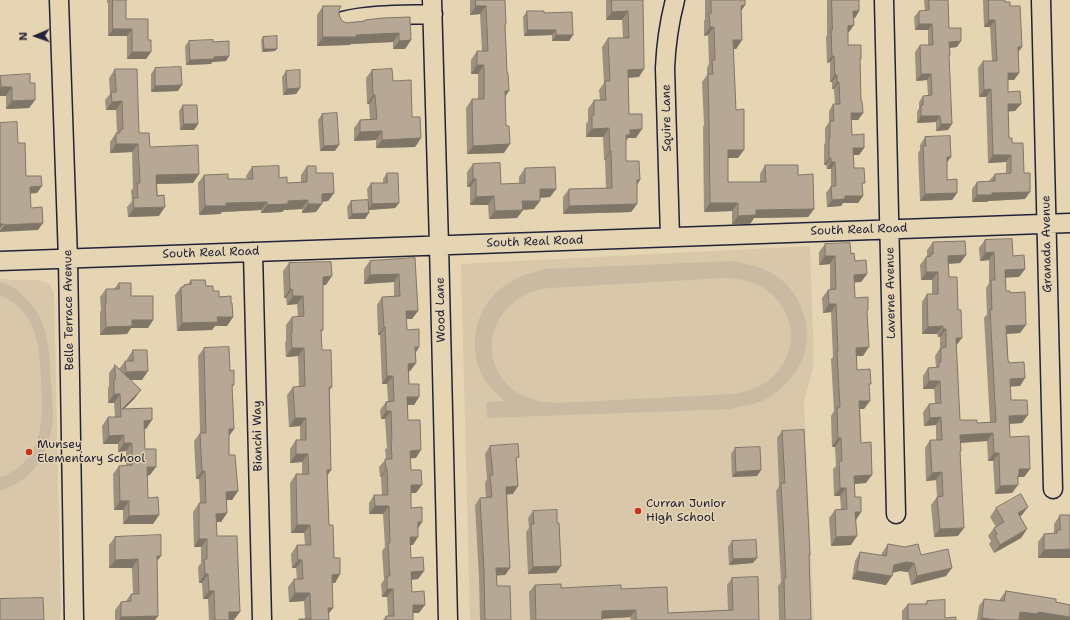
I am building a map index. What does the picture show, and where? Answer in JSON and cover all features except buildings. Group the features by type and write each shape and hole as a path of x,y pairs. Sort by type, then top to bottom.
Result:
{"street":[{"name":"Belle Terrace Avenue","path":"59,0 68,258 74,620"},
{"name":"Squire Lane","path":"670,237 665,68 670,17 675,0"},
{"name":"Laverne Avenue","path":"884,0 896,514"},
{"name":"Granada Avenue","path":"1041,0 1053,489"},
{"path":"343,20 432,7"},
{"name":"Wood Lane","path":"432,7 448,620"},
{"name":"South Real Road","path":"0,261 1070,223"},
{"name":"Bianchi Way","path":"253,252 262,620"}],"shaded area":[{"name":"Curran Junior High School","path":"810,246 814,364 804,401 814,620 470,620 461,264"},
{"path":"732,261 759,267 770,272 785,283 798,300 805,319 807,339 805,352 794,375 782,388 760,402 733,409 487,418 486,402 504,401 485,381 477,362 475,339 480,317 485,306 500,289 521,276 545,269","holes":["726,278 744,280 762,287 778,301 788,319 791,339 785,360 771,379 753,389 733,394 551,403 538,401 516,392 501,376 495,364 492,350 493,337 497,324 504,312 514,302 532,292 550,288"]},
{"name":"Munsey Elementary School","path":"0,279 39,280 50,284 54,294 60,620 0,620"},
{"path":"0,282 10,285 21,293 32,305 43,325 50,359 53,419 48,443 38,464 22,480 12,486 0,490 0,477 19,467 34,449 40,427 42,404 40,359 34,331 22,310 14,303 0,295"}],"place":[{"name":"Munsey Elementary School","path":"29,452"},
{"name":"Curran Junior High School","path":"638,511"}]}
